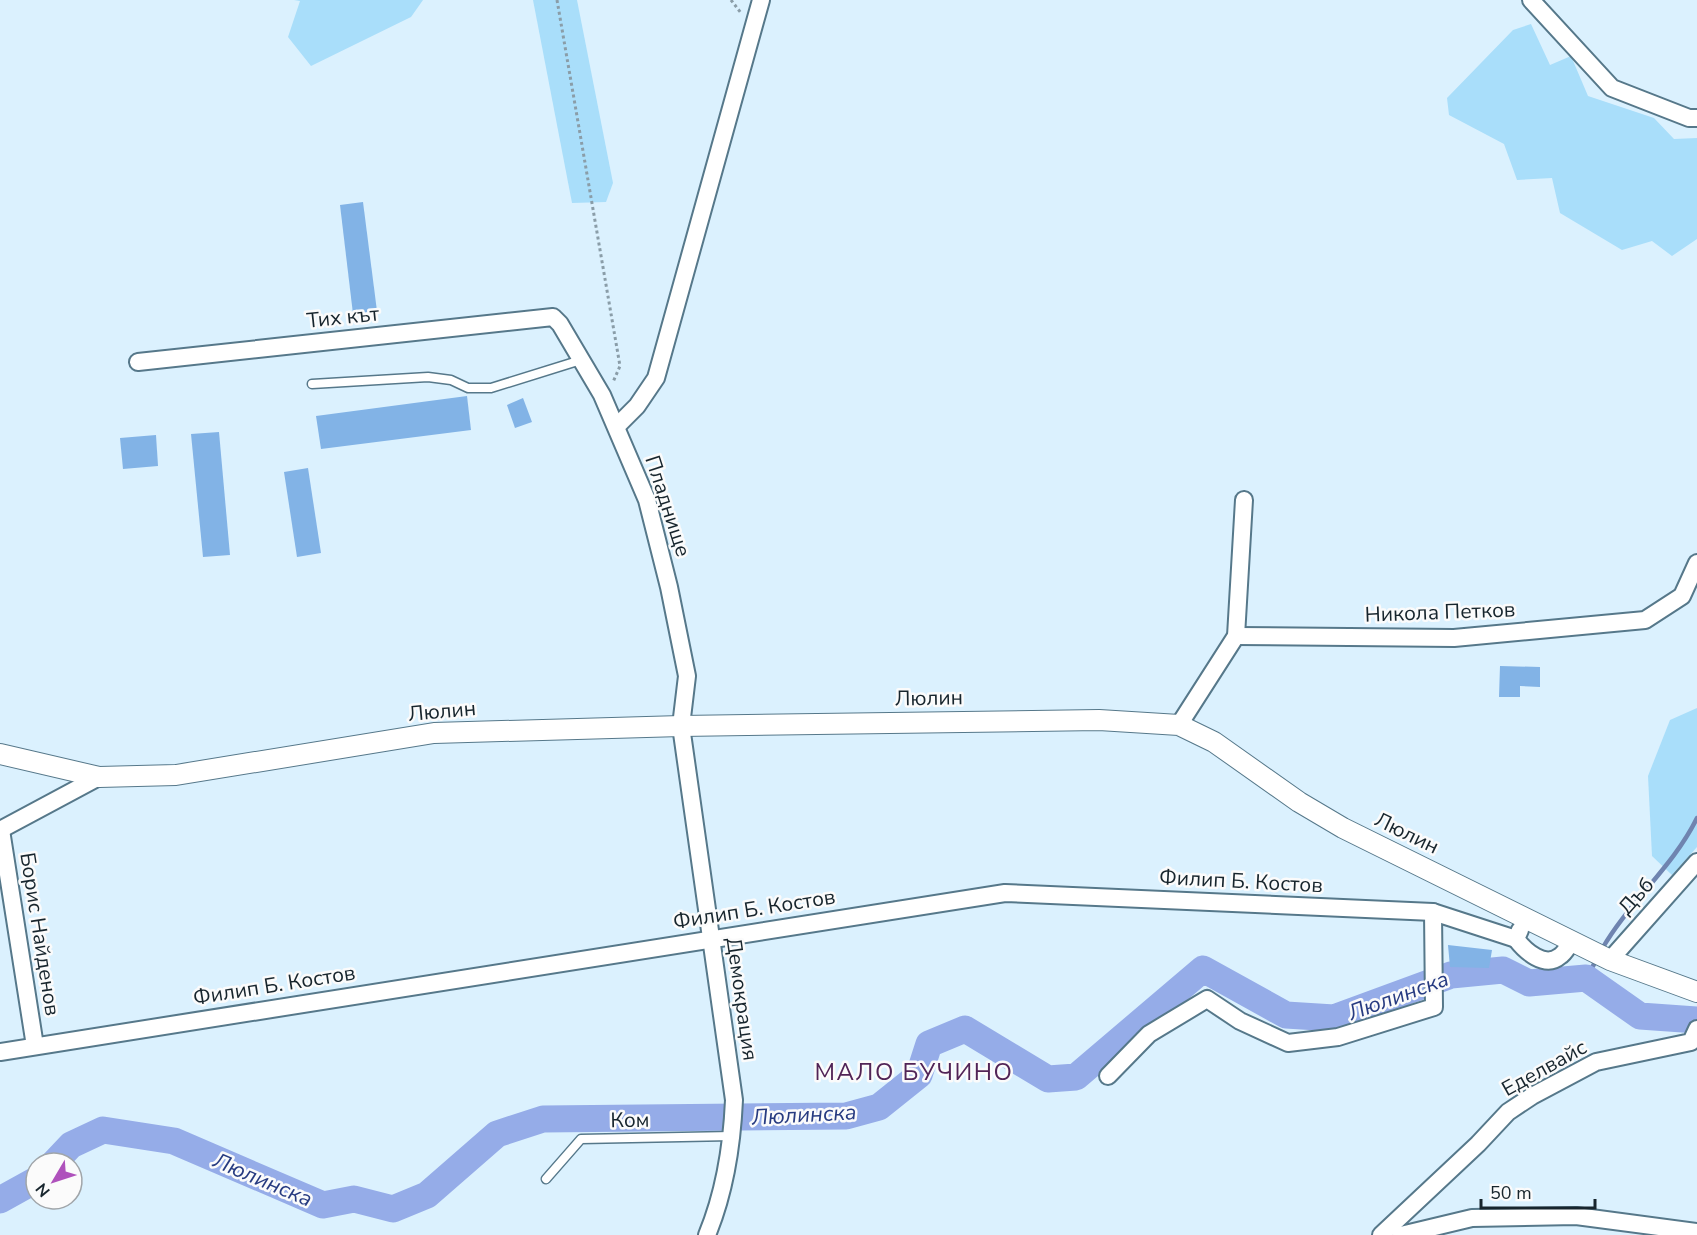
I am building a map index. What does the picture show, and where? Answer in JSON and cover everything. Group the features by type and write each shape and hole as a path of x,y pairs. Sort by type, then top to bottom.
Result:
{"street":[{"path":"617,426 637,406 656,378 761,0"},
{"path":"1531,0 1612,88 1689,118 1697,118"},
{"name":"Пладнище","path":"553,317 560,324 602,395 647,500 669,586 687,676 681,726"},
{"name":"Тих кът","path":"138,362 553,317"},
{"path":"1179,725 1236,636 1244,500"},
{"name":"Никола Петков","path":"1236,636 1454,638 1645,620 1682,596 1697,563"},
{"name":"Люлин","path":"0,754 99,777 176,775 434,733 681,726 1099,720 1179,725 1214,742 1299,802 1343,828 1610,960 1697,992"},
{"name":"Демокрация","path":"681,726 734,1100 732,1136 713,1230"},
{"path":"1,830 99,777"},
{"name":"Борис Найденов","path":"1,830 35,1046"},
{"name":"Дъб","path":"1610,960 1697,862"},
{"name":"Филип Б. Костов","path":"0,1052 1005,893 1433,912 1516,939"},
{"path":"1108,1076 1149,1034 1207,999 1240,1021 1288,1043 1338,1037 1434,1007 1433,912"},
{"path":"1524,917 1516,939 1526,952 1547,961 1560,957 1572,941"},
{"name":"Еделвайс","path":"1381,1235 1478,1144 1508,1112 1596,1062 1691,1041 1697,1029"},
{"path":"1401,1235 1472,1218 1576,1216 1697,1232"}],"lane":[{"path":"312,384 428,377 451,380 468,388 491,388 581,360"},
{"name":"Ком","path":"546,1179 581,1139 732,1136"}],"path":[{"path":"556,0 620,366 614,380 602,395"}],"shaded area":[{"path":"294,0 423,0 411,17 311,66 288,37 300,1"},
{"path":"533,0 577,0 613,183 606,202 572,203"},
{"path":"1531,24 1550,65 1571,56 1588,96 1654,118 1674,139 1697,138 1697,239 1672,256 1652,241 1622,250 1560,213 1552,178 1517,180 1504,144 1449,115 1447,98 1513,30"},
{"path":"1697,708 1697,847 1672,875 1652,856 1648,776 1670,720"}],"building":[{"path":"363,202 377,311 353,314 340,205"},
{"path":"467,396 471,430 321,449 316,416"},
{"path":"523,398 532,422 515,428 507,405"},
{"path":"219,432 230,555 203,557 191,434"},
{"path":"156,435 158,466 123,469 120,438"},
{"path":"308,468 321,553 297,557 284,472"},
{"path":"1500,666 1540,667 1540,687 1520,686 1520,697 1499,697"},
{"path":"1448,945 1492,950 1489,968 1450,967"}],"waterway":[{"path":"1602,949 1625,916 1676,853 1697,818"},
{"path":"1586,978 1597,959"},
{"name":"Люлинска","path":"65,1151 71,1145 103,1130 174,1141 323,1205 354,1199 393,1209 427,1195 497,1134 543,1119 846,1116 879,1107 919,1075 929,1044 965,1029 1048,1079 1076,1077 1203,969 1286,1015 1334,1018 1451,975 1503,970 1529,983 1586,978 1640,1016 1697,1020"},
{"name":"Люлинска","path":"0,1200 24,1187"}],"district":[{"name":"МАЛО БУЧИНО","path":"914,1072"}]}
